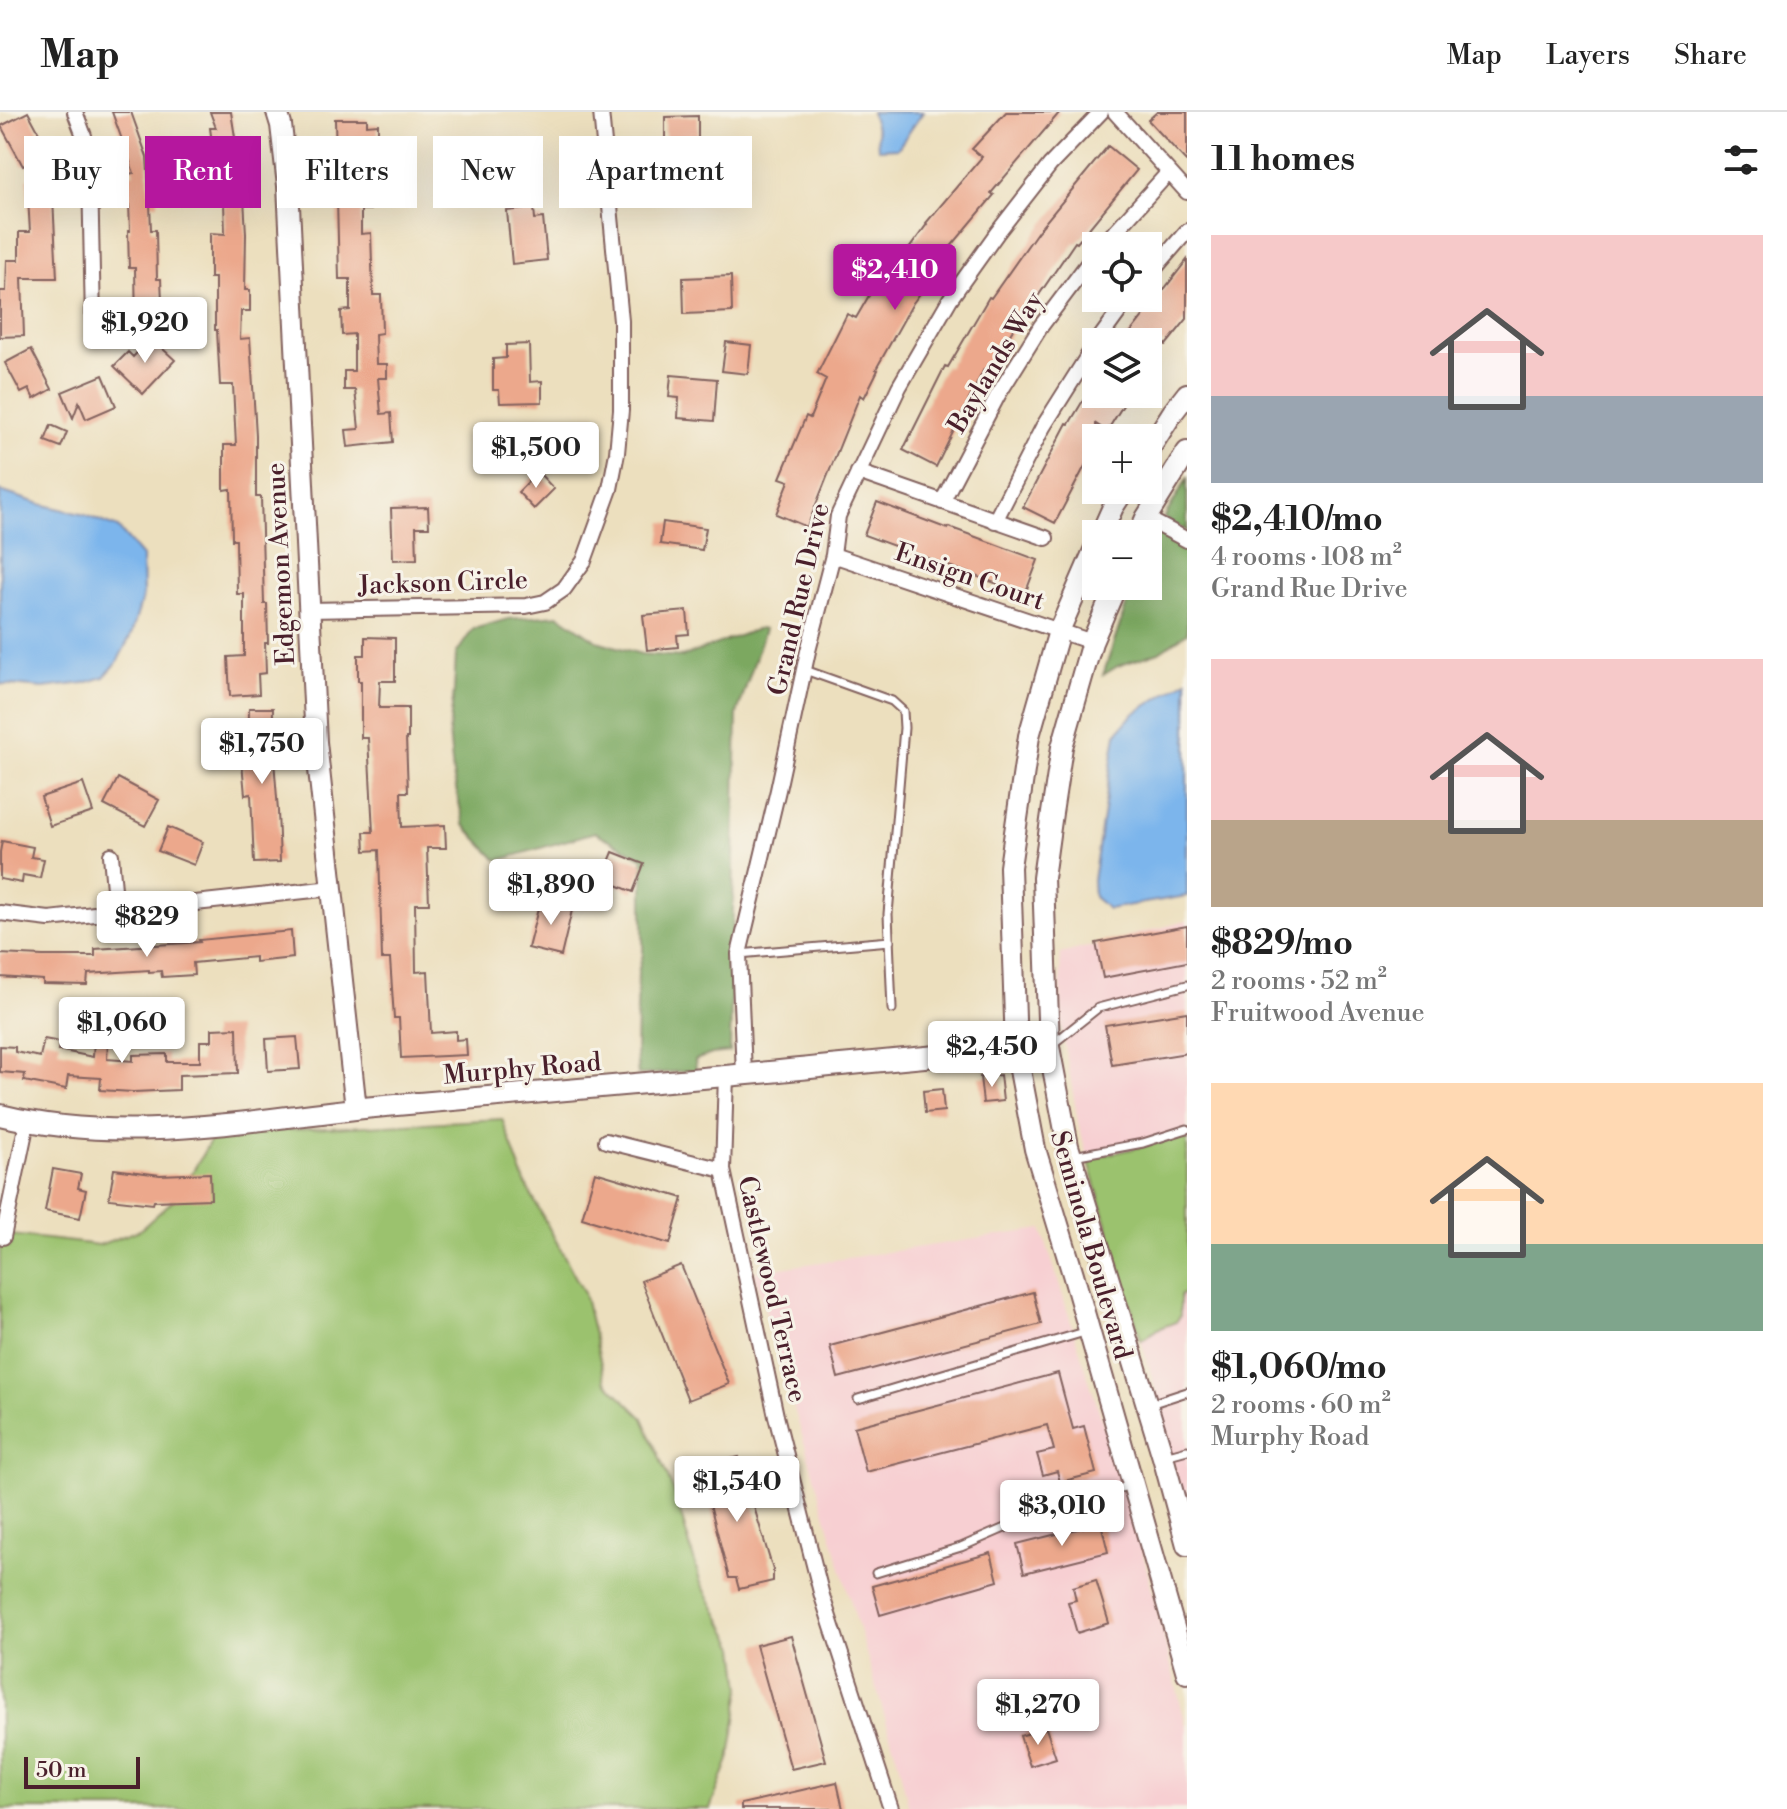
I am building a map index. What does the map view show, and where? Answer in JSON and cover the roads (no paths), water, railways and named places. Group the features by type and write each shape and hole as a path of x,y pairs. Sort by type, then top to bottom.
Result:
{"main road":[{"name":"Edgemon Avenue","path":"277,112 288,186 316,742 356,1109"},
{"path":"1162,431 1187,394"},
{"path":"1146,520 1187,452"},
{"name":"Seminola Boulevard","path":"1082,578 1059,631 1029,736 1010,867 1016,1049 1035,1149 1187,1673"},
{"name":"Seminola Boulevard","path":"1110,600 1092,642 1062,747 1043,878 1049,1047 1071,1157 1185,1531"},
{"name":"Murphy Road","path":"0,1115 27,1122 103,1131 177,1129 356,1109 1049,1047"}],"street":[{"path":"75,112 84,136 90,172 93,323"},
{"name":"Jackson Circle","path":"308,610 526,606 545,602 564,589 584,561 610,489 621,410 621,321 601,112"},
{"name":"Grand Rue Drive","path":"723,1170 735,1075 739,954 833,555 838,516 899,387 950,299 1050,165 1101,112"},
{"path":"1115,112 1187,192"},
{"path":"1115,232 1169,172"},
{"path":"1162,260 1187,231"},
{"name":"Baylands Way","path":"942,502 998,395 1041,326 1082,272"},
{"path":"995,521 1043,427 1082,365"},
{"path":"858,472 1046,538"},
{"path":"1162,532 1187,540"},
{"name":"Ensign Court","path":"833,555 1092,642"},
{"path":"111,855 116,912"},
{"path":"0,913 49,919 332,888"},
{"path":"3,1237 27,1122"},
{"name":"Castlewood Terrace","path":"606,1141 723,1170 776,1416 822,1596 891,1809"}],"lane":[{"path":"805,670 892,701 903,711 888,914 892,1009"},
{"path":"739,954 890,941"},
{"path":"1049,1047 1098,1008 1187,985"},
{"path":"1071,1157 1143,1143 1187,1129"},
{"path":"858,1399 1090,1331"},
{"path":"1147,1405 1187,1392"},
{"path":"1163,1457 1187,1450"},
{"path":"876,1573 961,1547 1007,1527 1134,1484"}],"water":[{"path":"871,112 923,112 898,148 878,149"},
{"path":"0,491 85,515 118,528 142,556 143,595 131,635 116,664 104,677 43,688 0,684"},
{"path":"1187,680 1187,896 1108,909 1094,897 1093,880 1116,734 1132,715"}]}
